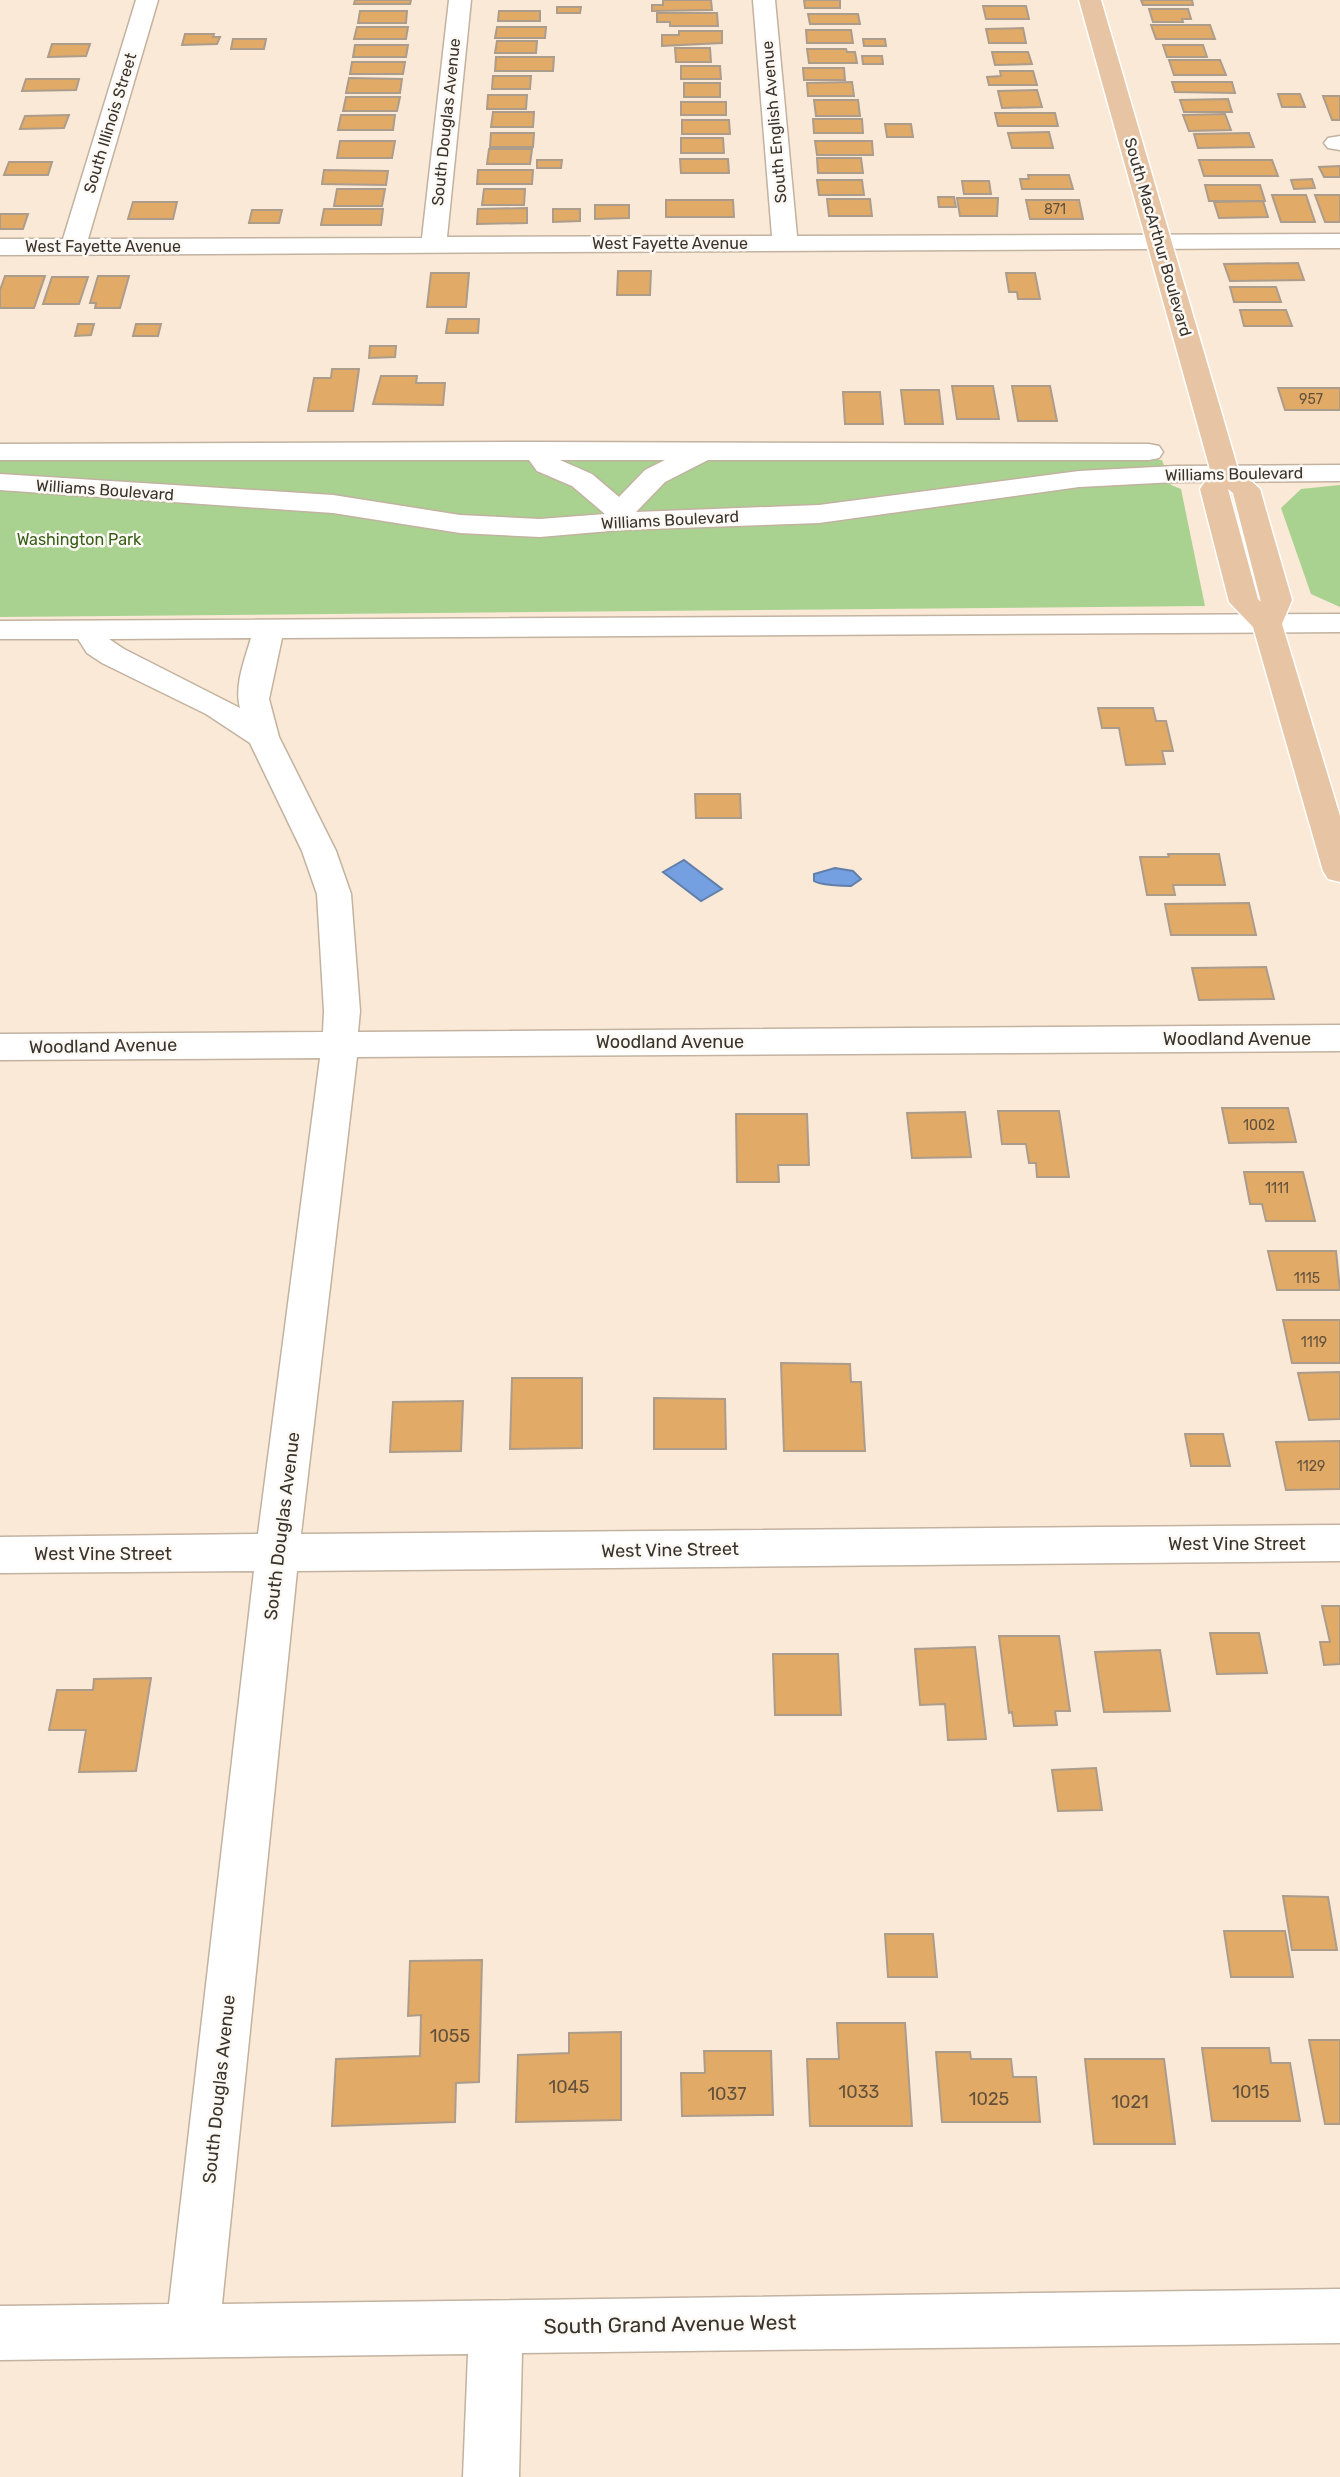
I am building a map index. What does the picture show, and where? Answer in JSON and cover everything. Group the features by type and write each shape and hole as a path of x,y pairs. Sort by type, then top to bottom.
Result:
{"main road":[{"name":"South MacArthur Boulevard","path":"1090,0 1222,463 1214,489 1244,602 1267,624 1340,871"}],"street":[{"name":"South Illinois Street","path":"73,246 147,0"},
{"name":"South Douglas Avenue","path":"434,244 460,0"},
{"name":"South English Avenue","path":"764,0 785,243"},
{"name":"West Fayette Avenue","path":"0,247 1340,241"},
{"path":"535,450 547,465 582,480 620,517 655,476 708,450"},
{"name":"Williams Boulevard","path":"0,452 708,450 1222,463 1340,473"},
{"name":"Williams Boulevard","path":"0,482 333,504 460,524 540,528 620,517 819,514 1222,463"},
{"path":"0,630 1340,623"},
{"name":"South Douglas Avenue","path":"193,2329 277,1554 342,1011 334,894 320,851 263,737 253,699 257,671 269,629"},
{"name":"South Douglas Avenue","path":"95,630 93,638 113,656 217,707 263,737"},
{"name":"Woodland Avenue","path":"0,1047 1340,1038"},
{"name":"West Vine Street","path":"0,1555 1340,1544"},
{"name":"South Grand Avenue West","path":"0,2333 1340,2316"},
{"path":"491,2477 496,2326"}],"green space":[{"name":"Washington Park","path":"1162,460 1171,485 1181,489 1205,606 0,617 0,461"},
{"path":"1340,485 1340,607 1311,594 1281,508 1301,489"}],"water":[{"path":"684,860 722,889 701,901 663,872"},
{"path":"835,868 853,871 861,879 851,886 814,881 814,874"}],"building":[{"path":"355,0 411,0 410,4 354,4"},
{"path":"663,0 711,0 712,10 652,11 652,5 663,5"},
{"path":"804,0 840,0 840,8 805,8"},
{"path":"1141,0 1192,0 1193,5 1143,5"},
{"path":"983,6 1026,6 1029,19 986,19"},
{"path":"557,7 581,7 580,13 557,13"},
{"path":"1149,9 1188,9 1191,19 1182,19 1183,22 1153,22"},
{"path":"360,11 407,11 406,23 358,23"},
{"path":"499,11 540,11 540,21 498,21"},
{"path":"657,13 717,13 718,26 670,26 670,22 657,22"},
{"path":"808,14 858,14 860,24 810,24"},
{"path":"1151,25 1210,25 1215,39 1156,39"},
{"path":"357,27 408,27 406,39 354,39"},
{"path":"497,27 546,27 545,38 495,38"},
{"path":"1023,28 1026,43 989,43 986,29"},
{"path":"806,30 851,30 853,43 807,43"},
{"path":"679,31 722,31 722,43 662,46 662,35 679,35"},
{"path":"185,34 214,34 213,37 220,37 217,44 182,45"},
{"path":"233,39 266,39 264,49 231,49"},
{"path":"863,39 885,39 886,46 864,46"},
{"path":"497,41 537,41 536,53 495,53"},
{"path":"52,44 90,44 86,56 48,57"},
{"path":"355,45 408,45 406,57 353,57"},
{"path":"1163,45 1203,45 1207,57 1167,57"},
{"path":"675,48 710,48 711,62 676,62"},
{"path":"807,49 846,49 847,52 855,52 857,63 809,63"},
{"path":"992,52 1028,52 1032,64 995,65"},
{"path":"862,56 882,56 883,64 863,64"},
{"path":"496,57 554,57 553,71 495,71"},
{"path":"1169,60 1220,60 1226,75 1174,75"},
{"path":"352,62 405,62 403,74 350,74"},
{"path":"681,66 720,66 721,79 681,79"},
{"path":"803,68 844,68 845,80 804,80"},
{"path":"1000,71 1033,71 1037,85 989,85 987,77 1001,76"},
{"path":"493,76 531,76 530,89 492,89"},
{"path":"349,78 402,79 400,93 346,93"},
{"path":"26,79 79,79 76,90 22,91"},
{"path":"852,82 854,96 808,96 807,83"},
{"path":"1172,82 1232,82 1235,93 1175,92"},
{"path":"684,83 720,83 720,97 684,97"},
{"path":"1037,90 1042,107 1002,108 998,91"},
{"path":"1278,94 1300,94 1305,107 1282,107"},
{"path":"488,95 527,95 526,109 487,109"},
{"path":"1323,96 1340,96 1340,120 1332,120"},
{"path":"346,97 400,97 397,111 343,111"},
{"path":"1228,99 1232,112 1184,112 1180,100"},
{"path":"814,100 858,100 860,116 816,116"},
{"path":"681,102 726,102 726,115 681,115"},
{"path":"493,112 534,112 533,127 491,127"},
{"path":"995,113 1055,113 1058,126 998,126"},
{"path":"1225,114 1231,130 1189,131 1183,115"},
{"path":"69,115 64,128 20,129 25,116"},
{"path":"341,115 395,115 393,130 338,130"},
{"path":"813,119 862,119 863,133 814,133"},
{"path":"682,120 729,120 730,134 682,134"},
{"path":"885,124 911,124 913,137 887,137"},
{"path":"1049,132 1053,148 1012,148 1008,133"},
{"path":"491,133 534,133 533,147 490,147"},
{"path":"1249,133 1254,147 1198,148 1194,134"},
{"path":"681,138 723,138 724,153 681,153"},
{"path":"340,141 395,141 392,158 337,158"},
{"path":"815,141 872,141 873,155 817,155"},
{"path":"489,149 532,149 530,164 487,164"},
{"path":"817,158 861,158 863,173 818,173"},
{"path":"680,159 728,159 729,173 681,173"},
{"path":"537,160 562,160 561,168 537,168"},
{"path":"1199,160 1272,160 1278,176 1204,176"},
{"path":"9,162 52,162 48,175 4,175"},
{"path":"1340,166 1340,177 1324,177 1319,167"},
{"path":"324,170 388,171 386,185 322,184"},
{"path":"478,170 533,170 532,184 477,184"},
{"path":"1028,175 1069,175 1073,189 1022,189 1020,179 1029,179"},
{"path":"1312,179 1315,188 1294,189 1291,180"},
{"path":"817,180 862,180 864,195 819,195"},
{"path":"962,181 989,181 991,194 964,194"},
{"path":"1205,185 1260,185 1265,201 1209,201"},
{"path":"337,189 385,189 382,206 334,206"},
{"path":"484,189 525,189 524,205 482,205"},
{"path":"1272,195 1306,195 1315,222 1281,222"},
{"path":"1315,195 1340,195 1340,222 1325,222"},
{"path":"938,197 954,197 956,207 939,207"},
{"path":"957,198 998,198 997,216 960,216"},
{"path":"827,199 870,199 872,216 829,216"},
{"path":"666,200 733,200 734,217 666,217"},
{"path":"1026,200 1079,200 1083,219 1030,219"},
{"path":"1263,201 1268,217 1219,218 1214,202"},
{"path":"133,202 177,202 173,219 128,219"},
{"path":"595,205 629,205 629,218 595,219"},
{"path":"527,208 527,223 477,224 478,209"},
{"path":"324,209 383,209 381,225 321,225"},
{"path":"553,209 580,209 580,221 553,222"},
{"path":"252,210 282,210 279,223 249,223"},
{"path":"0,214 28,214 23,229 0,229"},
{"path":"1298,263 1304,280 1230,281 1224,264"},
{"path":"618,271 651,271 650,295 617,295"},
{"path":"431,273 469,273 466,307 427,307"},
{"path":"1006,273 1035,273 1040,299 1018,299 1017,292 1009,292"},
{"path":"5,276 45,276 34,308 0,308 0,290"},
{"path":"98,276 129,276 120,308 95,308 96,303 90,303"},
{"path":"52,277 88,277 79,304 43,304"},
{"path":"1230,287 1276,287 1281,302 1234,302"},
{"path":"1240,310 1286,310 1292,326 1244,326"},
{"path":"448,319 479,319 478,333 446,333"},
{"path":"78,324 94,324 91,335 75,336"},
{"path":"136,324 161,324 158,336 133,336"},
{"path":"370,346 396,346 395,357 369,358"},
{"path":"332,369 359,369 353,411 308,411 314,378 331,378"},
{"path":"381,376 417,376 416,383 445,383 443,405 373,404"},
{"path":"952,386 993,386 999,419 957,419"},
{"path":"1012,386 1050,386 1057,421 1018,421"},
{"path":"1278,388 1340,388 1340,410 1285,410"},
{"path":"901,390 939,390 943,424 905,424"},
{"path":"843,392 880,392 883,424 845,424"},
{"path":"1098,708 1153,708 1156,721 1166,721 1173,751 1162,751 1165,764 1126,765 1119,728 1102,728"},
{"path":"695,794 740,794 741,818 696,818"},
{"path":"1168,854 1219,854 1225,885 1173,885 1175,895 1147,895 1140,857 1169,857"},
{"path":"1249,903 1256,935 1171,935 1165,904"},
{"path":"1266,967 1274,999 1199,1000 1192,968"},
{"path":"1222,1108 1288,1108 1296,1142 1229,1143"},
{"path":"998,1111 1059,1111 1069,1177 1037,1177 1036,1163 1029,1163 1026,1144 1002,1144"},
{"path":"965,1112 971,1157 912,1158 907,1113"},
{"path":"736,1114 807,1114 809,1165 778,1165 779,1182 737,1182"},
{"path":"1244,1172 1303,1172 1315,1221 1266,1221 1262,1204 1250,1204"},
{"path":"1268,1251 1336,1251 1340,1290 1277,1290"},
{"path":"1283,1320 1340,1320 1340,1363 1292,1363"},
{"path":"781,1363 850,1364 851,1382 861,1382 865,1451 784,1451"},
{"path":"1340,1372 1340,1419 1309,1420 1298,1373"},
{"path":"512,1378 582,1378 582,1448 510,1449"},
{"path":"654,1398 725,1399 726,1449 654,1449"},
{"path":"463,1401 461,1451 390,1452 393,1402"},
{"path":"1185,1434 1223,1434 1230,1466 1191,1466"},
{"path":"1340,1441 1340,1489 1286,1490 1276,1442"},
{"path":"1322,1606 1340,1606 1340,1664 1324,1665 1320,1642 1330,1642"},
{"path":"1210,1633 1259,1633 1267,1673 1217,1674"},
{"path":"999,1636 1059,1636 1070,1711 1055,1711 1057,1725 1014,1726 1012,1712 1009,1713"},
{"path":"975,1647 986,1739 948,1740 945,1704 920,1705 915,1649"},
{"path":"1160,1650 1170,1711 1104,1712 1095,1652"},
{"path":"773,1654 838,1654 841,1715 775,1715"},
{"path":"151,1678 136,1771 79,1772 86,1730 49,1730 57,1690 93,1690 94,1679"},
{"path":"1096,1768 1102,1810 1058,1811 1052,1770"},
{"path":"1283,1896 1328,1897 1337,1950 1292,1950"},
{"path":"1224,1931 1285,1931 1293,1977 1231,1977"},
{"path":"885,1934 933,1934 937,1977 888,1977"},
{"path":"482,1960 479,2082 456,2083 455,2122 332,2126 336,2059 420,2056 421,2015 408,2016 410,1961"},
{"path":"837,2023 905,2023 912,2126 810,2126 807,2059 839,2059"},
{"path":"621,2032 621,2120 516,2122 518,2055 569,2053 569,2033"},
{"path":"1309,2040 1340,2040 1340,2124 1325,2124"},
{"path":"1202,2048 1269,2048 1271,2063 1290,2063 1300,2121 1212,2121"},
{"path":"704,2051 771,2051 773,2115 682,2116 681,2073 705,2073"},
{"path":"936,2052 970,2052 971,2059 1011,2059 1013,2077 1036,2077 1040,2122 942,2122"},
{"path":"1085,2059 1164,2059 1175,2144 1094,2144"}]}
